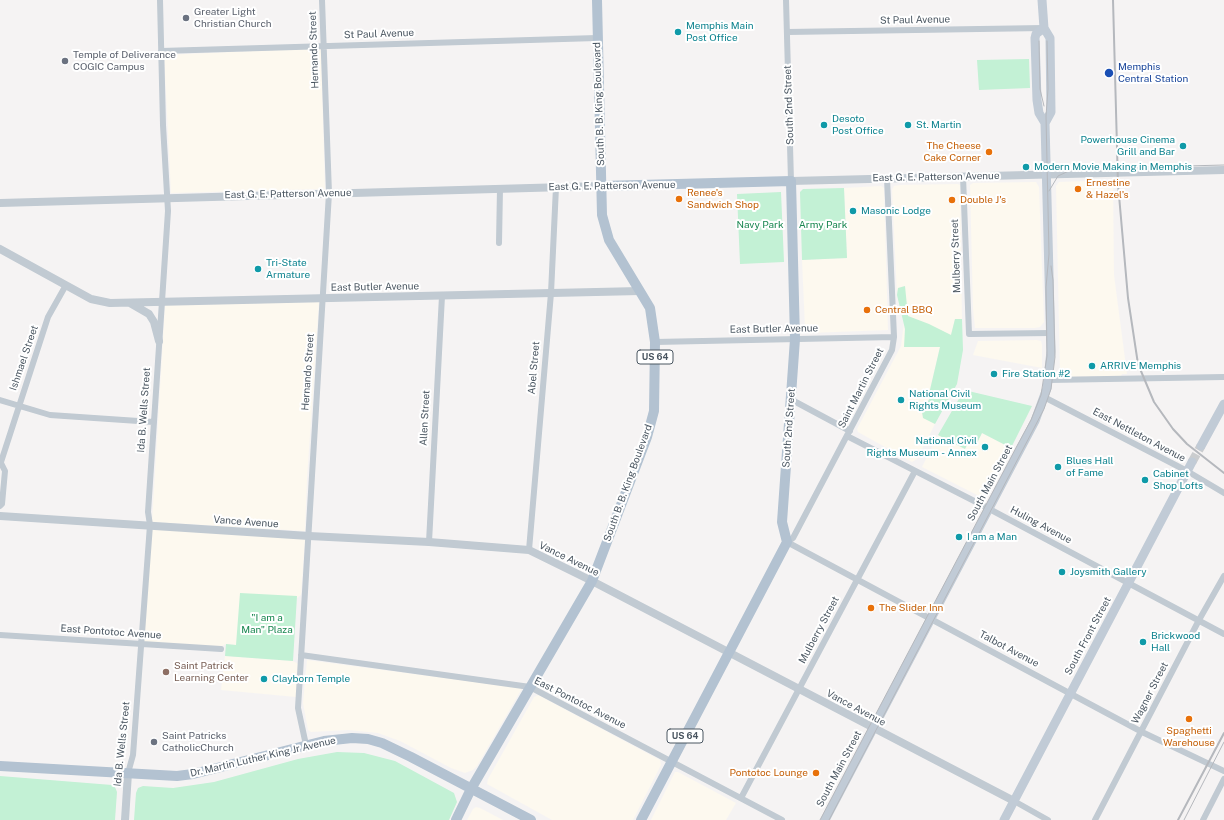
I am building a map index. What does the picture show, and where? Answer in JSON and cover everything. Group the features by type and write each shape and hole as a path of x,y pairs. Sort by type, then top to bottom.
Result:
{"main road":[{"name":"South B. B. King Boulevard","path":"456,820 471,789 592,581 652,420 655,399 655,342 650,308 609,240 602,214 597,0"},
{"name":"South Main Street","path":"825,820 1035,421 1049,380 1050,333 1045,175 1045,123 1051,112 1050,38 1044,28 1042,0"},
{"name":"South Main Street","path":"1044,28 1036,34 1035,38 1037,100 1039,113 1045,123"},
{"name":"East G. E. Patterson Avenue","path":"601,186 791,181"},
{"name":"South 2nd Street","path":"787,542 782,522 792,400 795,339 791,181"},
{"path":"1200,446 1224,404"},
{"name":"South Front Street","path":"1004,820 1192,462"},
{"name":"US 64","path":"641,820 787,542"},
{"name":"Dr. Martin Luther King Jr Avenue","path":"0,766 177,776 193,774 306,745 352,738 368,739 382,743 531,820"}],"street":[{"name":"Ida B. Wells Street","path":"125,820 128,773 133,755 150,525 148,512 168,211 160,0"},
{"name":"Hernando Street","path":"306,745 298,708 329,193 322,0"},
{"name":"South 2nd Street","path":"786,0 791,181"},
{"name":"St Paul Avenue","path":"787,32 1044,28"},
{"name":"St Paul Avenue","path":"161,51 597,38"},
{"name":"East G. E. Patterson Avenue","path":"791,181 1224,170"},
{"name":"Mulberry Street","path":"963,176 969,334 1050,333"},
{"name":"Saint Martin Street","path":"787,542 793,538 888,360 894,337 887,178"},
{"name":"East G. E. Patterson Avenue","path":"0,203 601,186"},
{"name":"Abel Street","path":"529,550 551,293 556,187"},
{"path":"499,243 500,188"},
{"name":"East Butler Avenue","path":"0,249 91,299 110,303 640,291"},
{"name":"Ishmael Street","path":"0,506 2,504 5,471 1,464 18,406 48,317 66,285"},
{"name":"Allen Street","path":"429,542 442,296"},
{"path":"130,303 149,314 154,322 160,341"},
{"name":"East Butler Avenue","path":"655,342 894,337"},
{"path":"1049,380 1224,377"},
{"name":"East Nettleton Avenue","path":"1044,397 1187,471 1224,493"},
{"path":"0,400 50,415 154,422"},
{"name":"Huling Avenue","path":"792,400 915,471 989,508 1224,634"},
{"name":"Mulberry Street","path":"740,798 915,471"},
{"name":"Vance Avenue","path":"0,516 309,536 429,542 529,550 592,581 1048,820"},
{"name":"Talbot Avenue","path":"787,542 1142,732 1224,771"},
{"name":"Wagner Street","path":"1095,820 1199,620 1224,576"},
{"name":"East Pontotoc Avenue","path":"0,635 221,649"},
{"name":"East Pontotoc Avenue","path":"301,655 530,687 782,820"},
{"path":"1203,820 1224,779"}],"shaded area":[{"path":"321,48 325,189 171,193 164,55"},
{"path":"1113,180 1114,275 1127,374 1122,374 1121,376 1062,377 1060,373 1056,186 1059,182"},
{"path":"1036,182 1039,187 1044,322 1040,327 1035,328 975,328 973,309 970,185 973,183"},
{"path":"900,185 960,185 962,319 955,319 951,335 908,316 898,288 897,295 892,190 894,186"},
{"path":"881,186 884,188 888,330 809,333 805,328 802,260 847,258 844,188"},
{"path":"319,302 305,531 152,522 165,305"},
{"name":"National Civil Rights Museum","path":"904,323 905,340 917,346 940,347 929,394 931,395 922,412 924,418 935,424 917,459 912,462 858,432 857,429 901,346"},
{"path":"978,341 1041,341 1042,345 1042,368 973,355"},
{"path":"982,433 1011,448 987,494 983,498 922,467 938,435 965,449 968,443 976,444"},
{"path":"151,527 305,539 301,595 236,645 226,644 220,647 143,643"},
{"path":"225,656 293,661 300,665 296,697 221,690"},
{"path":"307,660 521,688 521,690 477,766 473,770 465,773 451,768 400,741 378,733 348,730 311,732 308,730 303,703"},
{"path":"538,695 660,760 661,765 633,820 552,820 487,784 488,779 534,697"},
{"path":"675,772 678,772 736,803 726,820 651,820"},
{"path":"476,807 503,820 467,820 473,809"}],"green space":[{"path":"1029,59 1030,88 979,90 977,60"},
{"name":"Army Park","path":"844,188 847,258 802,260 800,192 803,189"},
{"name":"Navy Park","path":"781,192 784,262 740,264 737,194"},
{"path":"905,286 908,316 951,335 955,319 962,319 963,350 957,384 935,424 923,418 922,412 931,396 929,394 940,347 904,347 905,329 897,295 898,288"},
{"path":"964,390 1032,406 1011,448 982,433 976,445 968,443 965,449 938,435"},
{"name":"\"I am a Man\" Plaza","path":"240,593 297,596 293,661 225,656 226,644 236,645"},
{"path":"337,752 364,753 395,761 454,793 457,802 449,820 134,820 136,793 138,788 143,786 173,788 214,782 298,759"},
{"path":"0,776 112,785 115,787 117,792 115,820 0,820"}],"tunnel":[{"path":"1192,462 1201,446"}],"tram line":[{"path":"1039,41 1040,89 1044,106"},
{"path":"820,820 1031,420 1041,395 1047,356 1046,287 1049,254 1046,116 1048,89 1047,41"},
{"path":"1049,191 1058,176 1073,169 1224,165"},
{"path":"829,820 1044,409 1051,389 1055,357 1053,280 1051,266"},
{"path":"1184,820 1224,742"}],"railway":[{"path":"1113,0 1118,184 1128,298 1138,364 1154,402 1173,429 1187,444 1224,473"},
{"path":"1178,820 1224,733"}],"place":[{"name":"Greater Light Christian Church","path":"186,18"},
{"name":"Memphis Main Post Office","path":"678,32"},
{"name":"Temple of Deliverance COGIC Campus","path":"65,61"},
{"name":"Memphis Central Station","path":"1109,73"},
{"name":"Desoto Post Office","path":"824,125"},
{"name":"St. Martin","path":"908,125"},
{"name":"Powerhouse Cinema Grill and Bar","path":"1183,146"},
{"name":"The Cheese Cake Corner","path":"989,152"},
{"name":"Modern Movie Making in Memphis","path":"1026,167"},
{"name":"Ernestine & Hazel's","path":"1078,189"},
{"name":"Renee's Sandwich Shop","path":"679,199"},
{"name":"Double J's","path":"952,200"},
{"name":"Masonic Lodge","path":"853,211"},
{"name":"Tri-State Armature","path":"258,269"},
{"name":"Central BBQ","path":"867,310"},
{"name":"ARRIVE Memphis","path":"1092,366"},
{"name":"Fire Station #2","path":"994,374"},
{"name":"National Civil Rights Museum","path":"901,400"},
{"name":"National Civil Rights Museum - Annex","path":"985,447"},
{"name":"Blues Hall of Fame","path":"1058,467"},
{"name":"Cabinet Shop Lofts","path":"1145,480"},
{"name":"I am a Man","path":"959,537"},
{"name":"Joysmith Gallery","path":"1062,572"},
{"name":"The Slider Inn","path":"871,608"},
{"name":"Brickwood Hall","path":"1143,642"},
{"name":"Saint Patrick Learning Center","path":"166,672"},
{"name":"Clayborn Temple","path":"264,679"},
{"name":"Spaghetti Warehouse","path":"1189,719"},
{"name":"Saint Patricks CatholicChurch","path":"154,742"},
{"name":"Pontotoc Lounge","path":"816,773"}]}
